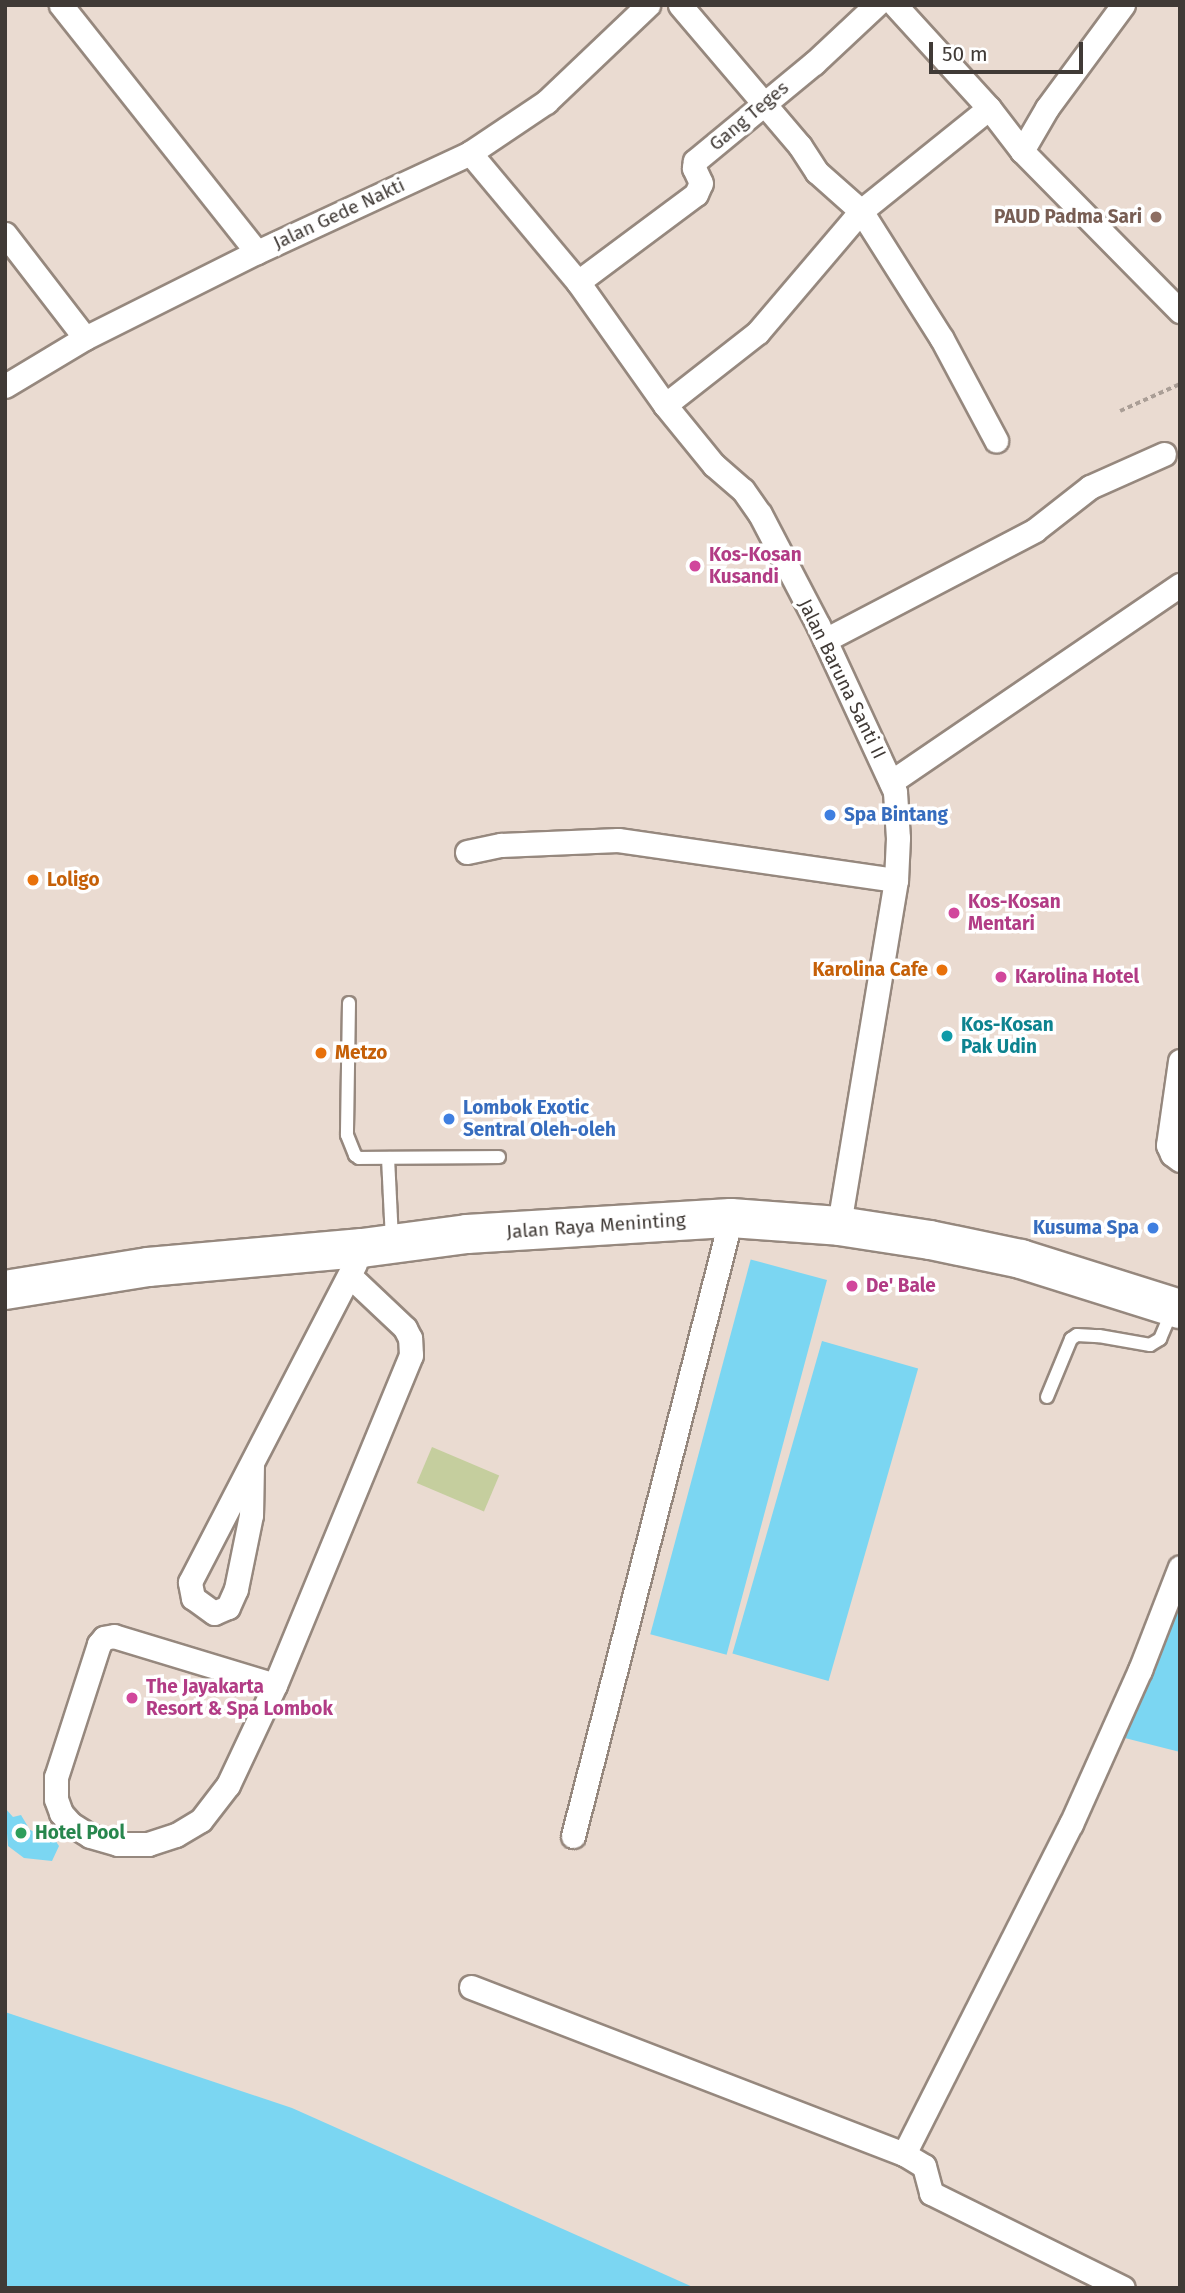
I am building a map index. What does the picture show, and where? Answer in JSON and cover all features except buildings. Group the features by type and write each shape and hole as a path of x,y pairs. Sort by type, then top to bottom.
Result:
{"highway":[{"name":"Jalan Raya Meninting","path":"5,1290 148,1267 368,1256 467,1234 731,1218 839,1226 930,1240 1021,1259 1177,1308"}],"street":[{"path":"61,5 257,252"},
{"name":"Jalan Gede Nakti","path":"5,386 85,338 257,252 470,153 546,102 648,5"},
{"path":"680,5 800,146 817,172 861,211 942,339 996,440"},
{"name":"Gang Teges","path":"578,282 696,194 701,183 694,162 814,63 876,5"},
{"path":"895,5 989,108 1022,151 1180,311"},
{"path":"1022,151 1047,108 1123,5"},
{"path":"665,405 758,332 861,211 989,108"},
{"name":"Jalan Baruna Santi II","path":"470,153 578,282 665,405 714,465 743,490 754,506 825,640 895,792 898,838 896,880 839,1226"},
{"path":"5,234 85,338"},
{"path":"825,640 1035,530 1090,487 1164,454"},
{"path":"891,782 1180,585"},
{"path":"467,852 501,845 618,840 896,880"},
{"path":"1180,1062 1168,1139 1172,1154 1180,1160"},
{"path":"573,1836 731,1218"},
{"path":"252,1464 251,1515 236,1589 228,1607 214,1613 193,1598 190,1582 252,1464 368,1256"},
{"path":"275,1685 114,1636 104,1638 99,1644 56,1777 56,1799 61,1813 71,1824 90,1836 118,1844 162,1841 189,1829 220,1798 275,1685 411,1355 410,1339 368,1256"},
{"path":"904,2154 1071,1824 1140,1670 1180,1567"},
{"path":"471,1987 904,2154 924,2166 931,2193 1123,2288"}],"lane":[{"path":"349,1003 347,1135 351,1150 359,1158 499,1157"},
{"path":"368,1256 388,1158"},
{"path":"1047,1397 1066,1346 1077,1335 1150,1345 1160,1339 1177,1308"}],"path":[{"path":"1120,411 1180,384"}],"green space":[{"path":"432,1447 499,1476 484,1511 417,1483"}],"water":[{"path":"751,1260 827,1280 727,1655 650,1634"},
{"path":"822,1341 918,1369 829,1681 732,1653"},
{"path":"1180,1567 1180,1752 1113,1735"},
{"name":"Hotel Pool","path":"5,1808 13,1817 21,1815 30,1830 55,1840 59,1846 52,1861 24,1858 8,1846"},
{"path":"5,2012 292,2108 695,2288 5,2288"}],"place":[{"name":"PAUD Padma Sari","path":"1156,217"},
{"name":"Kos-Kosan Kusandi","path":"695,566"},
{"name":"Spa Bintang","path":"830,815"},
{"name":"Loligo","path":"33,880"},
{"name":"Kos-Kosan Mentari","path":"954,913"},
{"name":"Karolina Cafe","path":"942,970"},
{"name":"Karolina Hotel","path":"1001,977"},
{"name":"Kos-Kosan Pak Udin","path":"947,1036"},
{"name":"Metzo","path":"321,1053"},
{"name":"Lombok Exotic Sentral Oleh-oleh","path":"449,1119"},
{"name":"Kusuma Spa","path":"1153,1228"},
{"name":"De' Bale","path":"852,1286"},
{"name":"The Jayakarta Resort & Spa Lombok","path":"132,1698"},
{"name":"Hotel Pool","path":"21,1833"}]}
